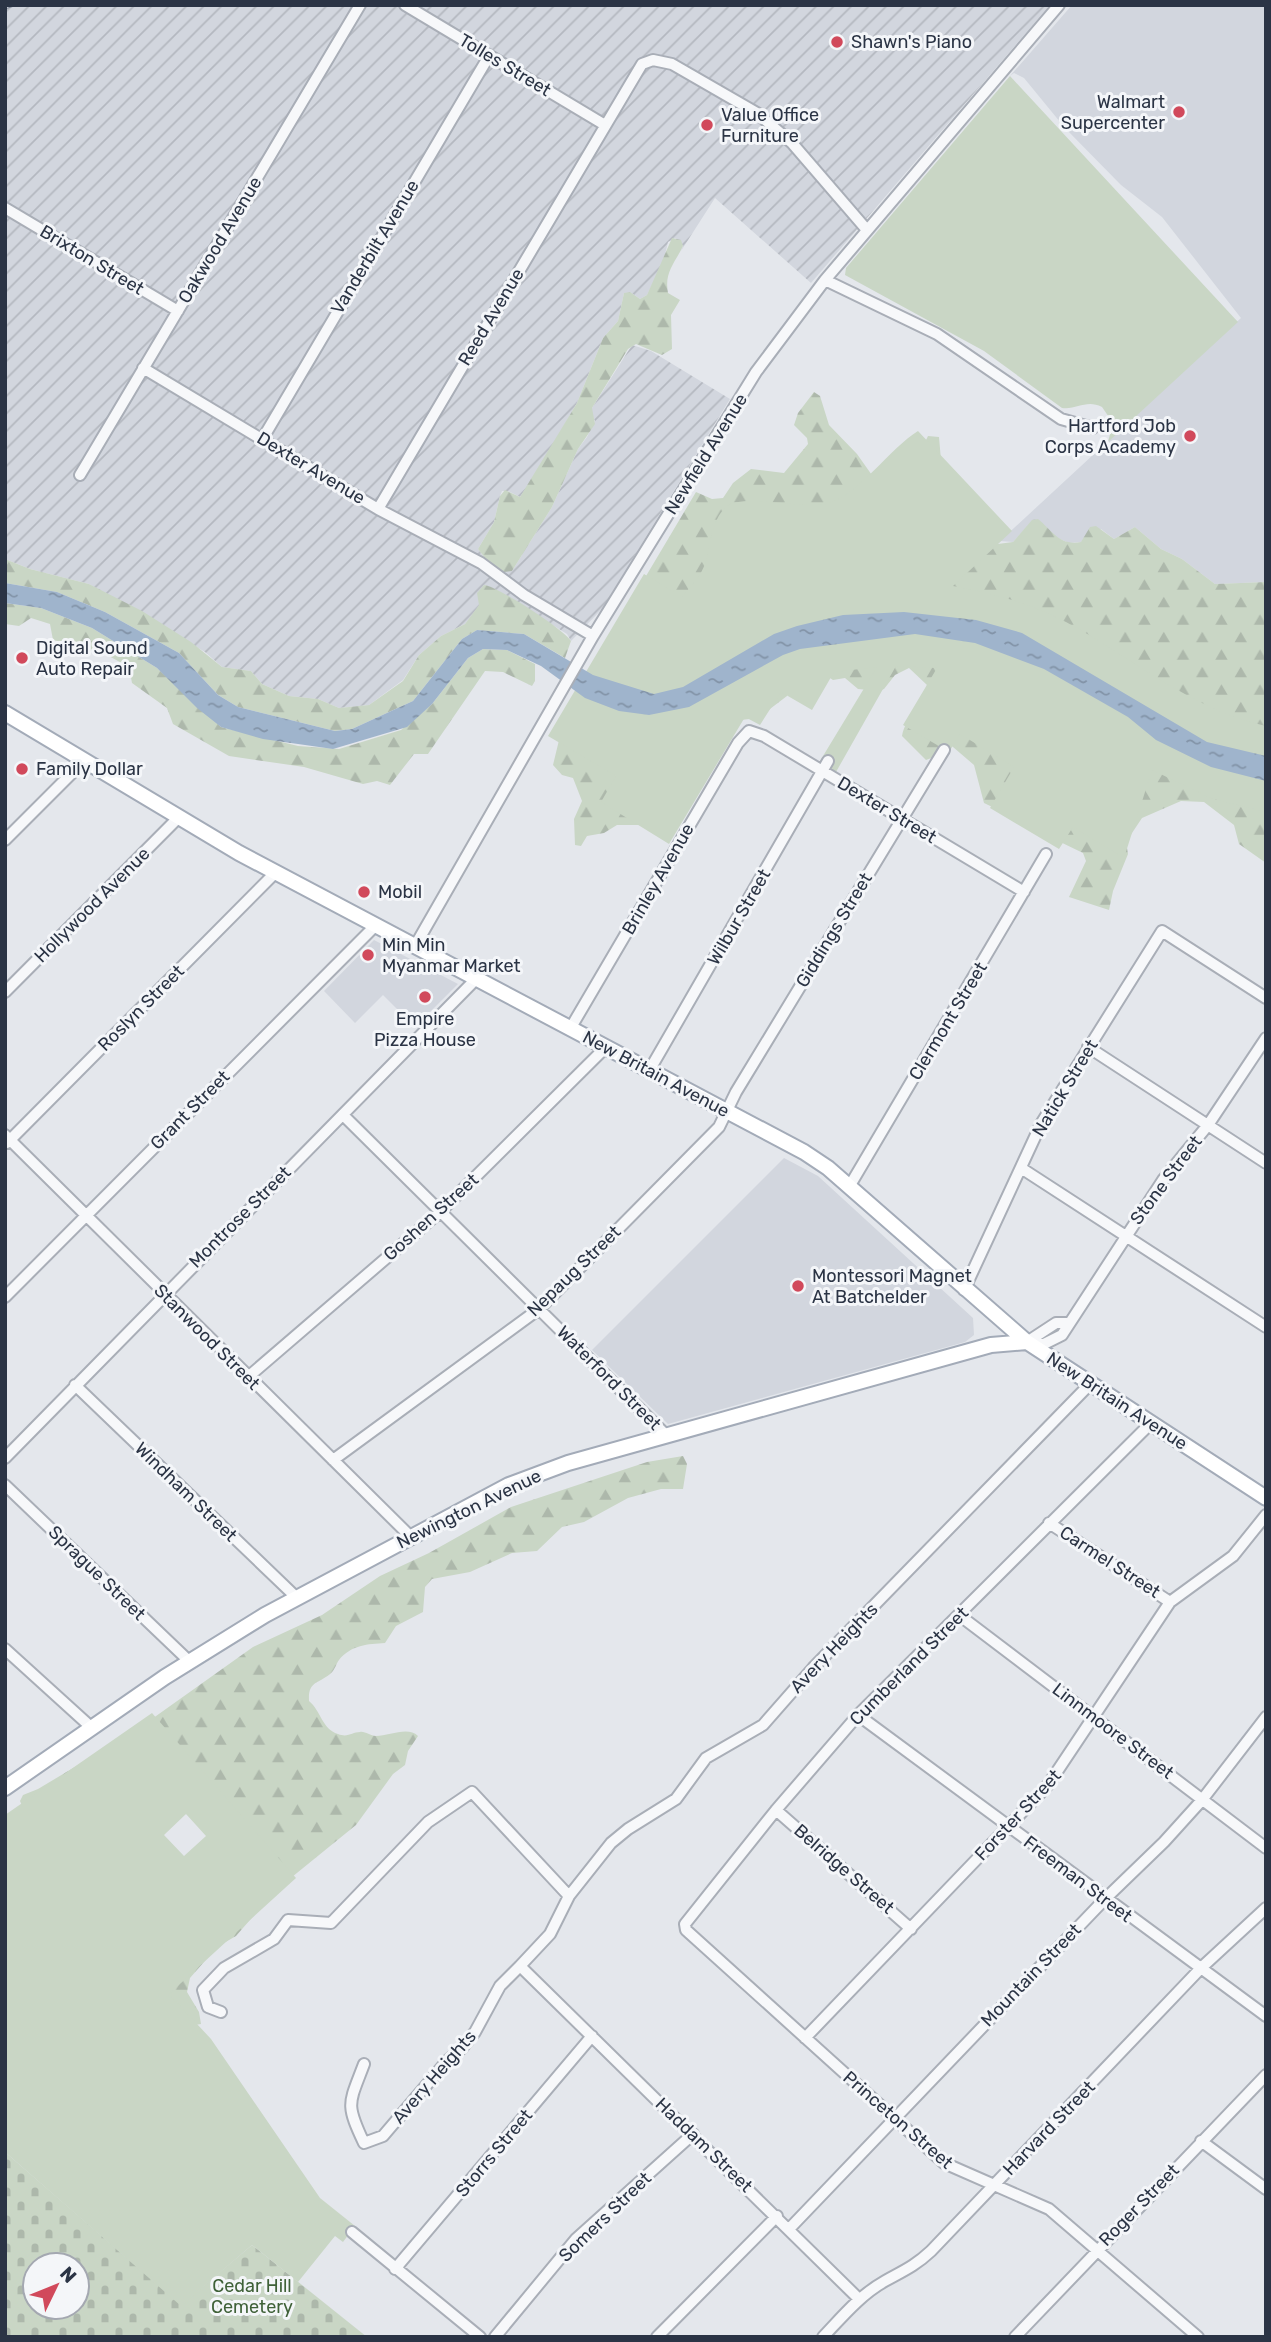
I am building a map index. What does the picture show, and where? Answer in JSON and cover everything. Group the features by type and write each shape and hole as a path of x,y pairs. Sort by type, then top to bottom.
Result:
{"main road":[{"name":"New Britain Avenue","path":"5,713 178,818 276,872 803,1152 849,1187 964,1290 1027,1342 1266,1498"},
{"name":"Newington Avenue","path":"5,1788 189,1661 297,1598 533,1475 666,1435 991,1345 1027,1342"}],"street":[{"name":"Oakwood Avenue","path":"80,475 360,5"},
{"name":"Tolles Street","path":"405,5 605,125"},
{"name":"Newfield Avenue","path":"415,946 593,636 757,372 825,280 1059,5"},
{"name":"Vanderbilt Avenue","path":"263,438 489,56"},
{"name":"Reed Avenue","path":"378,509 642,64 653,60 672,64 775,127 867,230"},
{"name":"Brixton Street","path":"5,208 178,311"},
{"path":"825,280 937,334 1061,419 1093,428"},
{"name":"Dexter Avenue","path":"143,368 378,509 481,563 524,595 593,636"},
{"name":"Dexter Street","path":"749,731 825,767 900,819 1024,892"},
{"name":"Brinley Avenue","path":"570,1029 738,743 749,731"},
{"name":"Giddings Street","path":"729,1112 736,1092 944,750"},
{"path":"5,840 84,761"},
{"name":"Wilbur Street","path":"649,1071 825,767"},
{"name":"Hollywood Avenue","path":"5,992 178,818"},
{"name":"Clermont Street","path":"849,1187 1046,854"},
{"name":"Roslyn Street","path":"7,1140 276,872"},
{"name":"Grant Street","path":"5,1297 376,925"},
{"name":"Natick Street","path":"964,1290 1041,1124 1162,931 1266,998"},
{"name":"Montrose Street","path":"5,1458 164,1293 477,978"},
{"name":"Stone Street","path":"1027,1342 1044,1344 1062,1335 1163,1180 1208,1125 1266,1038"},
{"name":"Goshen Street","path":"248,1377 441,1211 605,1048"},
{"path":"1088,1048 1266,1163"},
{"name":"Nepaug Street","path":"333,1460 539,1309 719,1127 729,1112"},
{"name":"Waterford Street","path":"342,1115 666,1435"},
{"name":"Stanwood Street","path":"7,1140 411,1537"},
{"path":"1021,1168 1266,1327"},
{"name":"Avery Heights","path":"364,2064 351,2097 350,2113 364,2143 383,2136 447,2061 462,2048 475,2032 500,1986 550,1934 569,1896 611,1843 676,1799 706,1758 763,1725 813,1668 1090,1384"},
{"name":"Windham Street","path":"75,1385 297,1598"},
{"name":"Cumberland Street","path":"685,1924 776,1810 858,1715 1151,1423"},
{"name":"Sprague Street","path":"5,1485 189,1661"},
{"name":"Forster Street","path":"805,2038 1061,1770 1170,1602 1233,1556 1266,1515"},
{"name":"Carmel Street","path":"1049,1523 1170,1602"},
{"name":"Linnmoore Street","path":"959,1615 1266,1848"},
{"path":"5,1649 92,1728"},
{"name":"Freeman Street","path":"858,1715 1266,2016"},
{"name":"Mountain Street","path":"790,2228 1105,1899 1164,1842 1202,1800 1266,1717"},
{"path":"221,2012 208,2007 203,1990 224,1968 274,1939 288,1920 331,1923 428,1822 472,1792 482,1806 569,1896"},
{"name":"Belridge Street","path":"776,1810 911,1929"},
{"name":"Harvard Street","path":"823,2337 859,2299 885,2281 911,2269 995,2185 1201,1968 1266,1908"},
{"name":"Princeton Street","path":"685,1924 686,1930 944,2163 1049,2209 1198,2337"},
{"name":"Haddam Street","path":"520,1966 790,2228 859,2299"},
{"name":"Storrs Street","path":"396,2269 592,2036"},
{"name":"Roger Street","path":"1015,2337 1266,2075"},
{"name":"Somers Street","path":"495,2337 576,2239 693,2134"},
{"path":"1200,2141 1266,2189"},
{"path":"657,2337 777,2216"},
{"path":"352,2232 480,2337"}],"shaded area":[{"path":"5,5 1050,5 811,283 715,198 681,251 683,246 675,238 668,242 663,263 647,295 640,299 630,292 624,293 618,321 603,338 577,403 536,474 520,497 502,491 494,522 478,549 485,558 496,568 512,571 552,507 578,449 595,421 592,408 632,345 651,351 730,399 602,609 571,641 567,634 495,589 484,585 480,605 465,624 441,636 419,655 403,680 369,705 339,708 318,699 289,696 262,684 251,671 222,667 205,652 89,584 30,569 5,559"},
{"path":"1072,5 1266,5 1266,582 1215,584 1182,559 1161,549 1135,527 1114,539 1101,529 1081,542 1069,543 1053,536 1038,520 1033,520 1013,542 1000,541 1241,318 1162,217 1121,185 1065,128 1024,78 1014,73 1010,76"},
{"path":"374,940 458,984 415,1027 383,995 355,1023 324,991"},
{"name":"Montessori Magnet At Batchelder","path":"784,1158 818,1176 973,1318 974,1335 965,1342 668,1424 592,1350"}],"green space":[{"path":"1010,76 1238,322 1108,442 1113,423 1102,407 1086,404 1062,408 984,351 845,275 846,268"},
{"path":"672,238 681,240 683,246 671,268 667,286 668,293 680,300 671,315 672,349 662,355 636,344 628,349 592,408 595,424 578,449 552,507 512,571 504,572 485,558 478,549 494,522 500,496 505,490 520,497 577,403 603,338 618,321 624,293 630,292 640,299 647,295"},
{"path":"814,392 820,396 829,425 857,454 874,478 925,442 928,436 939,437 941,460 990,545 1013,542 1032,520 1038,519 1057,537 1073,543 1081,542 1090,527 1096,526 1114,539 1135,527 1161,549 1182,559 1215,584 1266,582 1266,756 1044,644 605,645 696,492 712,499 723,498 733,483 751,469 784,473 808,444 807,438 794,425 798,413"},
{"path":"918,431 1012,531 953,586 1039,609 1066,622 1212,708 1266,726 1266,812 1213,799 1152,770 1124,858 1073,827 1059,849 990,808 1014,767 960,734 949,752 903,725 937,668 896,666 836,772 820,761 877,667 834,672 812,710 781,692 760,725 745,717 669,844 601,802 616,776 548,736 644,574 682,597 702,571 714,525 726,507 745,501 816,505 837,500"},
{"path":"5,559 30,569 89,584 142,611 191,642 222,667 251,671 262,684 289,696 318,699 339,708 369,705 403,681 419,655 441,636 465,624 479,605 477,593 484,585 502,592 530,609 571,641 565,658 524,634 477,630 462,639 413,701 352,729 335,731 238,707 218,695 179,653 105,612 57,592 5,583"},
{"path":"5,603 41,608 92,628 157,668 221,727 298,746 339,749 401,730 432,704 468,658 483,649 507,650 535,664 535,681 532,686 503,672 485,671 428,754 414,754 390,785 377,781 363,784 304,767 229,756 173,724 167,708 132,683 129,667 96,649 85,653 70,644 53,640 50,624 31,618 19,626 5,624"},
{"path":"909,634 967,640 1023,659 1102,701 1156,740 1181,754 1237,775 1266,781 1266,863 1239,844 1234,825 1204,802 1181,801 1142,818 1126,842 1128,854 1113,891 1109,910 1069,897 1086,861 1083,853 1052,838 1040,826 1023,827 1011,816 984,803 974,765 946,741 940,743 934,757 926,760 902,736 927,685 909,668 895,675 884,689 879,691 858,689 845,678 833,680 810,665 799,679 788,684 787,696 758,718 655,730 617,730 562,716 576,693 596,704 616,710 636,713 677,709 717,693 767,663 802,648"},
{"path":"560,736 603,750 641,825 617,825 604,833 587,836 581,846 575,845 574,819 582,801 573,778 562,775 553,765"},
{"path":"683,1456 687,1464 683,1489 661,1489 628,1498 584,1522 562,1527 537,1551 512,1553 470,1572 432,1579 425,1587 423,1612 396,1626 385,1643 366,1645 349,1651 339,1660 332,1672 312,1686 309,1701 333,1732 345,1735 362,1732 376,1736 409,1732 418,1736 408,1751 405,1765 393,1774 356,1825 276,1890 236,1936 217,1947 190,1978 187,1992 199,2012 201,2024 195,2025 169,1998 167,1988 215,1842 195,1814 26,1815 20,1801 23,1795 38,1789 135,1731 253,1647 322,1615 380,1576 429,1553 511,1507 647,1462"},
{"path":"152,1713 296,1878 169,1994 211,2039 320,2198 355,2226 343,2242 335,2236 298,2282 252,2245 181,2306 5,2152 5,1815","holes":["186,1814 206,1836 184,1856 164,1835"]},
{"name":"Cedar Hill Cemetery","path":"5,2152 181,2305 252,2245 367,2337 5,2337"}],"water":[{"path":"5,583 57,592 105,612 179,653 218,695 238,707 335,731 352,729 413,701 462,639 477,630 524,634 593,675 654,694 683,687 774,634 843,615 904,612 976,620 1022,633 1207,742 1266,756 1266,781 1211,767 1156,740 1128,717 1044,669 975,643 915,634 800,649 783,655 689,707 649,715 619,711 585,698 541,666 507,650 483,649 468,658 432,704 407,727 333,749 263,739 221,727 197,708 157,668 92,628 41,608 5,603"}],"railway":[{"path":"5,7 11,5"}],"place":[{"name":"Shawn's Piano","path":"837,42"},
{"name":"Walmart Supercenter","path":"1179,112"},
{"name":"Value Office Furniture","path":"707,125"},
{"name":"Hartford Job Corps Academy","path":"1190,436"},
{"name":"Digital Sound Auto Repair","path":"22,658"},
{"name":"Family Dollar","path":"22,769"},
{"name":"Mobil","path":"364,892"},
{"name":"Min Min Myanmar Market","path":"368,955"},
{"name":"Empire Pizza House","path":"425,997"},
{"name":"Montessori Magnet At Batchelder","path":"798,1286"}]}
